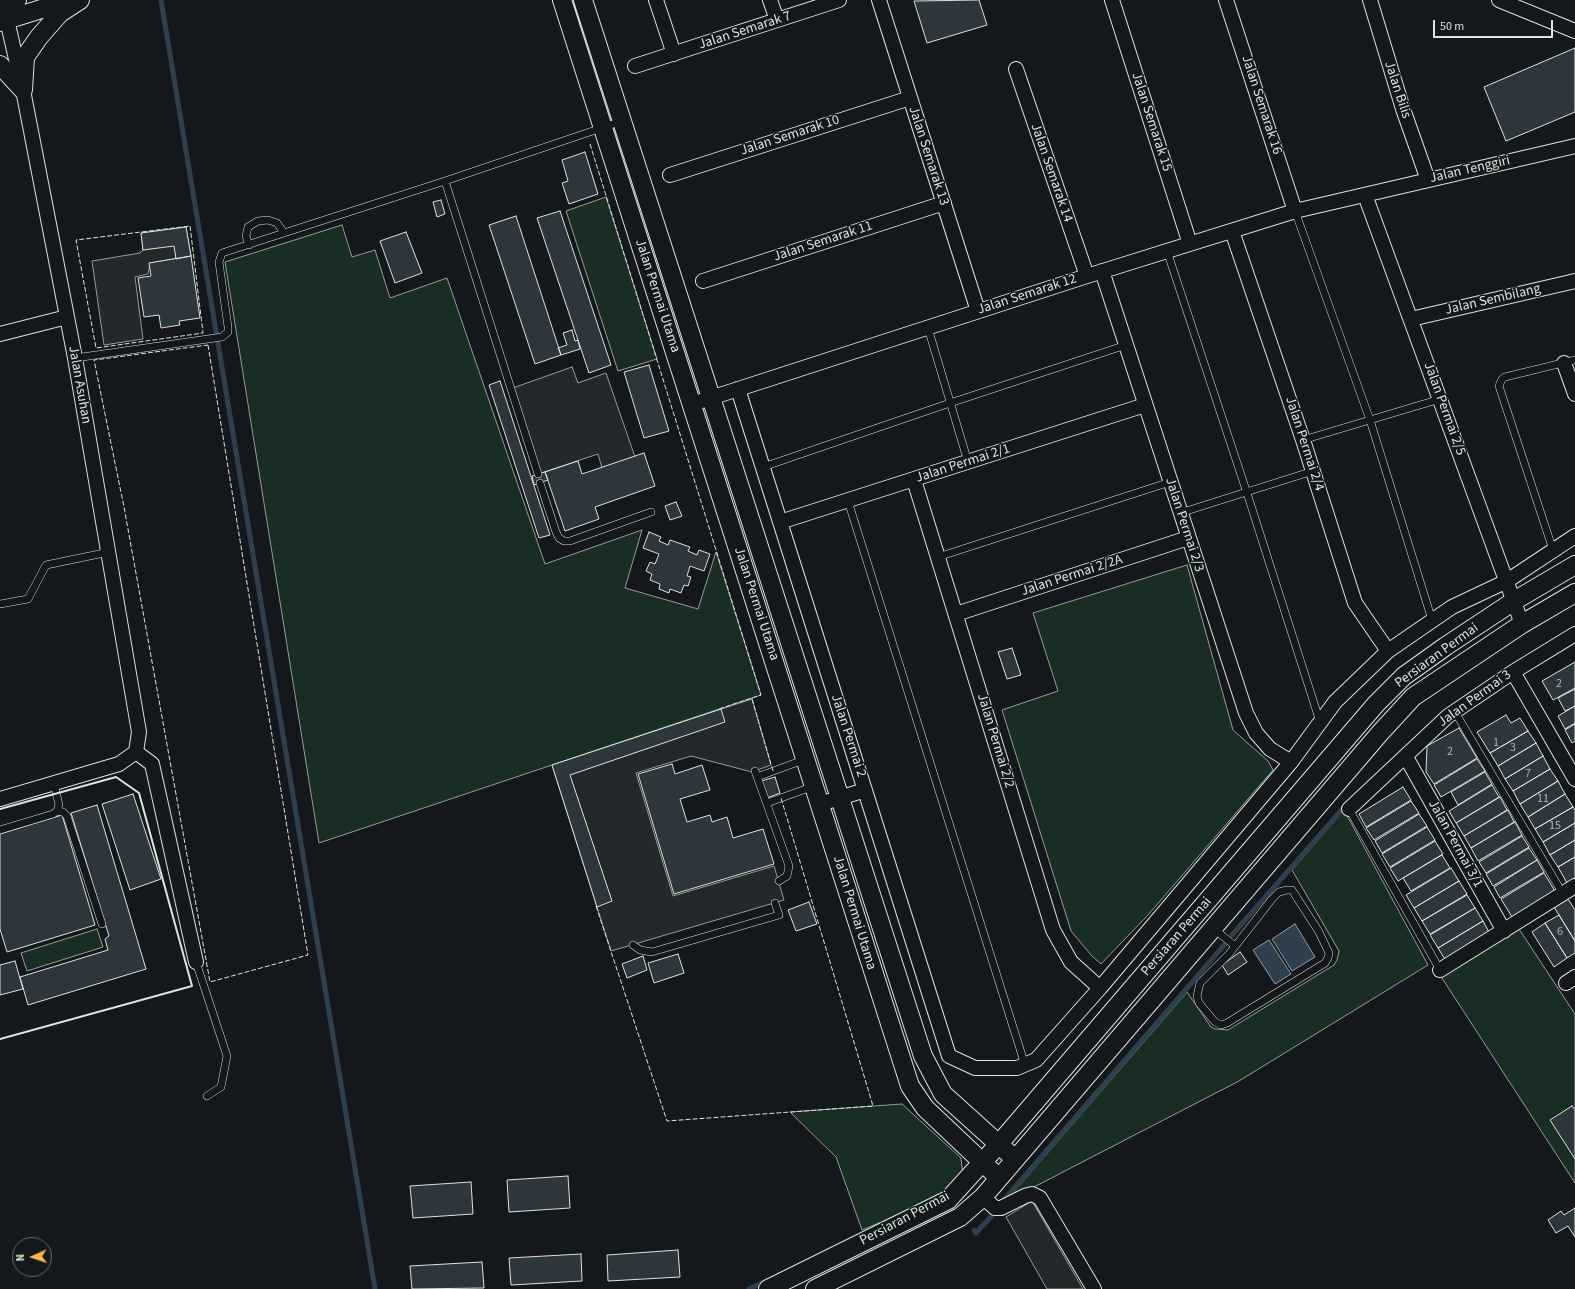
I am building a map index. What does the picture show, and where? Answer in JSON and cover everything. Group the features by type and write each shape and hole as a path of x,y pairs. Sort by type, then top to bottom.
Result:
{"street":[{"path":"5,9 70,0"},
{"path":"23,90 25,57 39,37 60,13 80,0"},
{"name":"Jalan Permai Utama","path":"562,0 910,1086 925,1108 999,1178"},
{"name":"Jalan Permai Utama","path":"583,0 923,1056 943,1094 1015,1159"},
{"path":"656,0 674,54"},
{"path":"770,0 777,20"},
{"name":"Jalan Semarak 7","path":"635,66 839,0"},
{"name":"Jalan Semarak 13","path":"878,0 978,311"},
{"name":"Jalan Semarak 15","path":"1112,0 1190,244"},
{"name":"Jalan Semarak 16","path":"1226,0 1295,211"},
{"name":"Jalan Bilis","path":"1370,0 1403,109 1428,180"},
{"path":"1499,0 1575,31"},
{"name":"Jalan Asuhan","path":"5,9 23,90 109,552 139,732 136,752"},
{"path":"0,64 23,90"},
{"name":"Jalan Semarak 14","path":"1016,69 1087,276"},
{"name":"Jalan Semarak 10","path":"670,175 910,98"},
{"name":"Jalan Tenggiri","path":"1365,195 1575,146"},
{"name":"Jalan Semarak 12","path":"692,404 1102,271 1295,211 1365,195"},
{"name":"Jalan Permai 2/5","path":"1365,195 1522,624"},
{"name":"Jalan Semarak 11","path":"703,281 944,203"},
{"name":"Jalan Permai 2/4","path":"1232,231 1303,440 1355,603 1388,651"},
{"name":"Jalan Permai 2/3","path":"1102,271 1246,713 1256,733 1270,748 1291,762"},
{"name":"Jalan Sembilang","path":"1411,319 1575,281"},
{"path":"0,334 66,317"},
{"path":"1570,362 1575,394"},
{"name":"Jalan Permai 2","path":"738,389 949,1056 974,1068 1017,1068 1025,1065"},
{"name":"Jalan Permai 2/1","path":"780,522 1145,405"},
{"name":"Jalan Permai 2/2","path":"914,480 1053,930 1071,962 1100,988"},
{"path":"1025,1065 1036,1060 1100,988 1291,762 1335,702 1388,651 1452,607 1506,581 1575,536"},
{"name":"Jalan Permai 2/2A","path":"956,614 1188,538"},
{"name":"Persiaran Permai","path":"768,1289 948,1200 998,1145 1376,704 1404,676 1514,601 1575,565"},
{"name":"Persiaran Permai","path":"815,1289 840,1281 960,1217 983,1197 1413,697 1522,624 1575,593"},
{"name":"Jalan Permai 3","path":"1349,809 1455,712 1513,672 1575,634"},
{"path":"1513,672 1575,779"},
{"path":"0,799 119,764 136,752 152,764 196,962"},
{"name":"Jalan Permai 3/1","path":"1406,757 1504,931"},
{"path":"820,804 865,790"},
{"path":"1440,970 1569,890"},
{"path":"983,1197 995,1208 1001,1208 1032,1194 1040,1198 1094,1289"}],"lane":[{"path":"74,358 222,337 228,332 228,327 219,262 222,254 622,121"},
{"path":"445,181 538,474"},
{"path":"1295,211 1370,420 1432,620"},
{"path":"249,245 246,236 248,226 258,221 268,220 277,223 284,234"},
{"path":"1167,251 1247,492 1320,722"},
{"path":"928,328 968,462"},
{"path":"763,468 950,403 1126,345"},
{"path":"1553,550 1499,386 1502,379 1505,377 1570,362"},
{"path":"1303,440 1440,399"},
{"path":"1180,513 1313,471"},
{"path":"938,557 1170,482"},
{"path":"540,483 556,532 559,538 564,541 570,541 651,512"},
{"path":"848,501 1025,1065"},
{"path":"0,604 28,599 46,565 109,552"},
{"path":"1455,712 1569,890"},
{"path":"779,881 787,876 789,866 756,774 806,759"},
{"path":"54,783 58,798 57,811"},
{"path":"767,804 814,786"},
{"path":"1349,809 1440,970"},
{"path":"0,830 53,814 57,811 63,812 67,816 102,924"},
{"path":"1292,890 1320,932 1329,953 1325,963 1227,1024 1220,1025 1211,1019 1199,1002 1198,988 1200,983 1235,946 1279,892 1292,890"},
{"path":"633,945 640,950 652,952 779,915 775,903"},
{"path":"1213,928 1235,946"},
{"path":"196,962 227,1056 220,1087 207,1096"}],"green space":[{"path":"606,197 657,359 618,371 566,211"},
{"path":"342,225 352,257 375,250 390,298 447,278 545,564 642,530 625,588 698,609 716,552 761,695 319,843 225,262"},
{"path":"1187,565 1233,730 1268,761 1273,770 1148,915 1101,964 1091,955 1071,931 1002,710 1058,691 1033,613"},
{"path":"1344,810 1428,965 1239,1081 1005,1202 1187,992 1211,1027 1215,1029 1228,1030 1334,965 1339,951 1292,870"},
{"path":"97,929 103,947 27,971 21,953"},
{"path":"1519,929 1575,1014 1575,1183 1440,975"},
{"path":"902,1104 961,1158 963,1177 944,1196 862,1230 836,1157 790,1112"}],"shaded area":[{"path":"186,227 191,256 150,263 148,274 135,277 143,339 104,345 92,261 140,253 143,250 141,233"},
{"path":"572,367 578,383 606,373 635,457 602,468 598,454 538,474 510,389"},
{"path":"752,699 771,765 752,772 691,756 636,773 673,896 774,866 784,900 611,951 552,765"},
{"path":"1032,1201 1083,1289 1047,1289 1006,1217"}],"water":[{"path":"1295,924 1315,957 1292,971 1272,939"},
{"path":"1269,940 1291,974 1275,984 1253,950"}],"building":[{"path":"979,0 987,25 927,43 914,1"},
{"path":"1575,48 1575,112 1506,141 1484,87"},
{"path":"585,152 598,194 569,204 562,183 568,181 562,160"},
{"path":"441,200 445,214 437,217 433,202"},
{"path":"560,211 611,365 589,373 537,218"},
{"path":"516,216 561,355 535,364 489,225"},
{"path":"186,227 191,256 176,259 174,246 143,250 141,233"},
{"path":"406,232 422,273 395,283 380,241"},
{"path":"191,256 200,318 179,321 180,325 161,328 159,315 144,317 138,278 151,276 149,263"},
{"path":"572,330 575,341 578,340 580,349 561,355 558,348 567,345 563,333"},
{"path":"649,365 669,431 644,438 624,372"},
{"path":"500,381 550,535 539,538 489,385"},
{"path":"644,453 655,486 595,507 599,519 565,531 545,472 578,461 582,474"},
{"path":"545,472 548,480 534,485 532,476"},
{"path":"676,502 682,516 670,520 665,506"},
{"path":"649,532 661,537 659,541 668,545 670,540 690,547 688,551 697,555 699,550 710,554 704,571 690,566 687,576 691,577 688,586 684,585 681,593 670,589 669,593 659,589 660,584 650,580 652,574 646,571 650,562 655,564 659,554 643,548"},
{"path":"1012,648 1021,675 1007,679 998,652"},
{"path":"1575,662 1575,688 1553,700 1542,681"},
{"path":"1575,689 1575,706 1565,711 1558,698"},
{"path":"1575,706 1575,723 1565,729 1558,716"},
{"path":"721,709 725,722 570,775 612,901 597,907 552,765"},
{"path":"1506,715 1511,723 1520,718 1528,731 1490,753 1477,732"},
{"path":"1575,724 1575,741 1572,743 1565,730"},
{"path":"1459,728 1477,758 1434,784 1426,772 1427,746"},
{"path":"1528,731 1536,743 1498,766 1490,753"},
{"path":"1536,743 1543,756 1505,779 1498,766"},
{"path":"1543,756 1550,769 1513,791 1505,779"},
{"path":"1477,759 1485,771 1441,797 1434,785"},
{"path":"672,764 675,774 702,765 710,790 680,799 687,822 710,815 712,822 727,817 733,838 763,829 774,864 674,894 638,774"},
{"path":"1550,769 1558,781 1520,804 1513,791"},
{"path":"1485,772 1492,784 1458,805 1451,792"},
{"path":"775,777 780,793 767,798 761,781"},
{"path":"1558,781 1565,794 1528,817 1520,804"},
{"path":"1492,785 1499,797 1456,823 1449,811"},
{"path":"1403,787 1411,800 1366,827 1359,814"},
{"path":"133,794 161,879 130,890 102,804"},
{"path":"1565,794 1573,807 1535,829 1528,817"},
{"path":"1500,797 1507,810 1464,836 1456,823"},
{"path":"1411,801 1419,813 1374,840 1366,828"},
{"path":"97,805 146,969 28,1005 20,977 108,950 105,939 109,936 71,813"},
{"path":"1573,807 1575,810 1575,823 1543,842 1535,829"},
{"path":"1508,810 1514,822 1471,848 1464,836"},
{"path":"1419,814 1427,826 1382,853 1375,841"},
{"path":"62,815 95,925 7,952 0,929 0,834"},
{"path":"1515,822 1522,835 1478,861 1471,848"},
{"path":"1575,823 1575,840 1550,855 1543,842"},
{"path":"1427,827 1435,840 1390,867 1382,854"},
{"path":"1522,836 1529,847 1486,873 1479,862"},
{"path":"1575,840 1575,857 1558,867 1550,855"},
{"path":"1435,841 1443,854 1398,881 1390,868"},
{"path":"1529,848 1537,860 1493,886 1486,874"},
{"path":"1442,855 1450,868 1411,891 1403,878"},
{"path":"1575,857 1575,878 1567,883 1558,867"},
{"path":"1537,860 1544,872 1500,898 1494,887"},
{"path":"1451,868 1459,881 1414,908 1406,895"},
{"path":"1544,873 1555,891 1512,917 1501,899"},
{"path":"1459,881 1467,894 1422,921 1414,908"},
{"path":"1467,895 1475,908 1430,934 1422,921"},
{"path":"1568,899 1575,910 1575,941 1554,907"},
{"path":"809,902 817,924 796,931 788,910"},
{"path":"1475,908 1483,921 1438,948 1430,935"},
{"path":"1559,915 1575,941 1575,953 1567,958 1545,923"},
{"path":"1483,921 1490,934 1446,961 1438,948"},
{"path":"1545,923 1567,958 1554,967 1532,932"},
{"path":"1240,952 1247,962 1228,975 1222,965"},
{"path":"678,954 684,973 654,983 648,963"},
{"path":"643,956 647,970 627,978 622,964"},
{"path":"15,961 23,989 0,995 0,965"},
{"path":"1572,1106 1575,1110 1575,1159 1550,1120"},
{"path":"568,1176 570,1208 509,1212 507,1180"},
{"path":"471,1182 473,1214 413,1218 410,1186"},
{"path":"1575,1208 1575,1237 1568,1226 1556,1233 1548,1220 1561,1211 1564,1215"},
{"path":"678,1250 680,1277 608,1281 607,1255"},
{"path":"581,1254 582,1281 511,1285 509,1258"},
{"path":"482,1262 484,1288 412,1289 410,1266"}],"waterway":[{"path":"161,0 375,1289"},
{"path":"1232,935 1346,805"},
{"path":"1004,1200 1226,943"},
{"path":"974,1230 976,1233 996,1211"},
{"path":"749,1289 766,1281"}],"fence":[{"path":"590,144 761,695 719,709"},
{"path":"190,226 203,333 96,348 76,240 190,226"},
{"path":"208,345 308,955 210,982 124,507 94,360 208,345"},
{"path":"752,699 773,771"},
{"path":"596,906 667,1121 873,1106 781,798"}],"wall":[{"path":"0,809 116,777 139,793 192,986 0,1039"}]}
